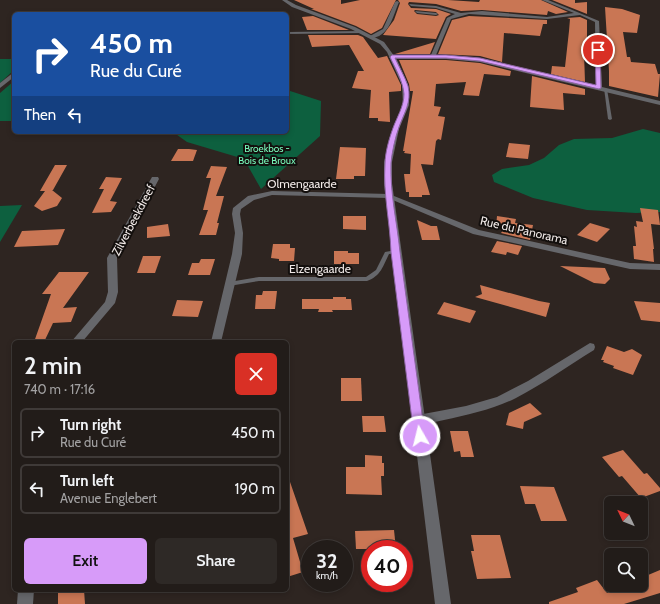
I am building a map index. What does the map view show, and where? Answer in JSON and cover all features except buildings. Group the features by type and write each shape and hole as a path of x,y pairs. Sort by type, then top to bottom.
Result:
{"street":[{"path":"284,0 294,6 361,32 382,43 392,57 405,85 406,105 396,129 388,162 389,196 391,222 394,229 443,604"},
{"path":"544,0 597,22 599,88"},
{"path":"372,37 385,30 396,2"},
{"path":"442,3 442,6 453,13"},
{"path":"433,57 447,22 458,5"},
{"path":"411,6 436,7 453,13"},
{"path":"417,13 477,13 546,18 580,14"},
{"path":"289,33 361,32"},
{"path":"392,57 467,58 492,62 660,103"},
{"path":"0,86 12,76"},
{"name":"Zilverbeekdreef","path":"78,340 110,303 114,296 111,264 112,258 155,179"},
{"name":"Olmengaarde","path":"216,340 237,254 239,233 236,214 237,208 251,198 272,194 389,196"},
{"name":"Rue du Panorama","path":"389,196 476,232 630,266 660,267"},
{"path":"418,420 454,414 511,395 545,377 590,347"},
{"path":"25,604 26,592"}],"lane":[{"path":"605,89 610,119"},
{"name":"Elzengaarde","path":"229,284 259,279 367,279 375,276 379,272 387,253 396,252"}],"green space":[{"path":"0,59 12,59 12,72 0,83"},
{"path":"12,83 12,121 0,121 0,93"},
{"name":"Broekbos - Bois de Broux","path":"289,91 321,101 320,136 261,189 244,159 187,142 176,134 289,134"},
{"path":"643,129 660,133 660,212 636,213 587,210 533,198 494,182 492,175 502,169 529,165 544,158 559,145 574,139 612,138"},
{"path":"22,205 0,242 0,206"}],"route":[{"path":"420,436 396,243 394,229 391,222 388,183 388,162 395,131 406,105 405,85 392,57 467,58 513,66 599,88 598,50"}]}
